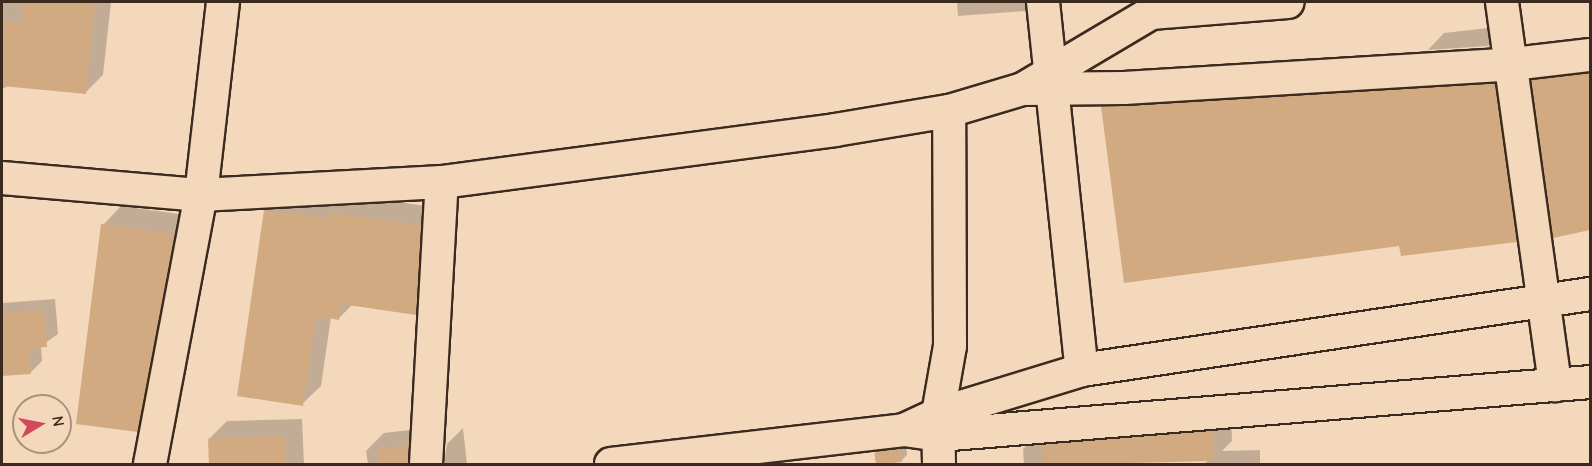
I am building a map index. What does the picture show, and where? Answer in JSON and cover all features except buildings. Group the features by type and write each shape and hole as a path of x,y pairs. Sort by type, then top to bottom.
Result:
{"street":[{"path":"150,465 201,195 223,2"},
{"path":"1043,2 1054,79 1082,370"},
{"path":"1054,79 1151,13 1288,2"},
{"path":"1502,2 1513,64 1555,386"},
{"path":"2,178 201,195 442,182 835,130 949,111 1054,79 1513,64 1590,55"},
{"path":"938,438 950,346 949,111"},
{"path":"426,465 442,182"},
{"path":"938,438 1082,370 1590,294"},
{"path":"611,465 904,430 938,438 1590,382"}]}
